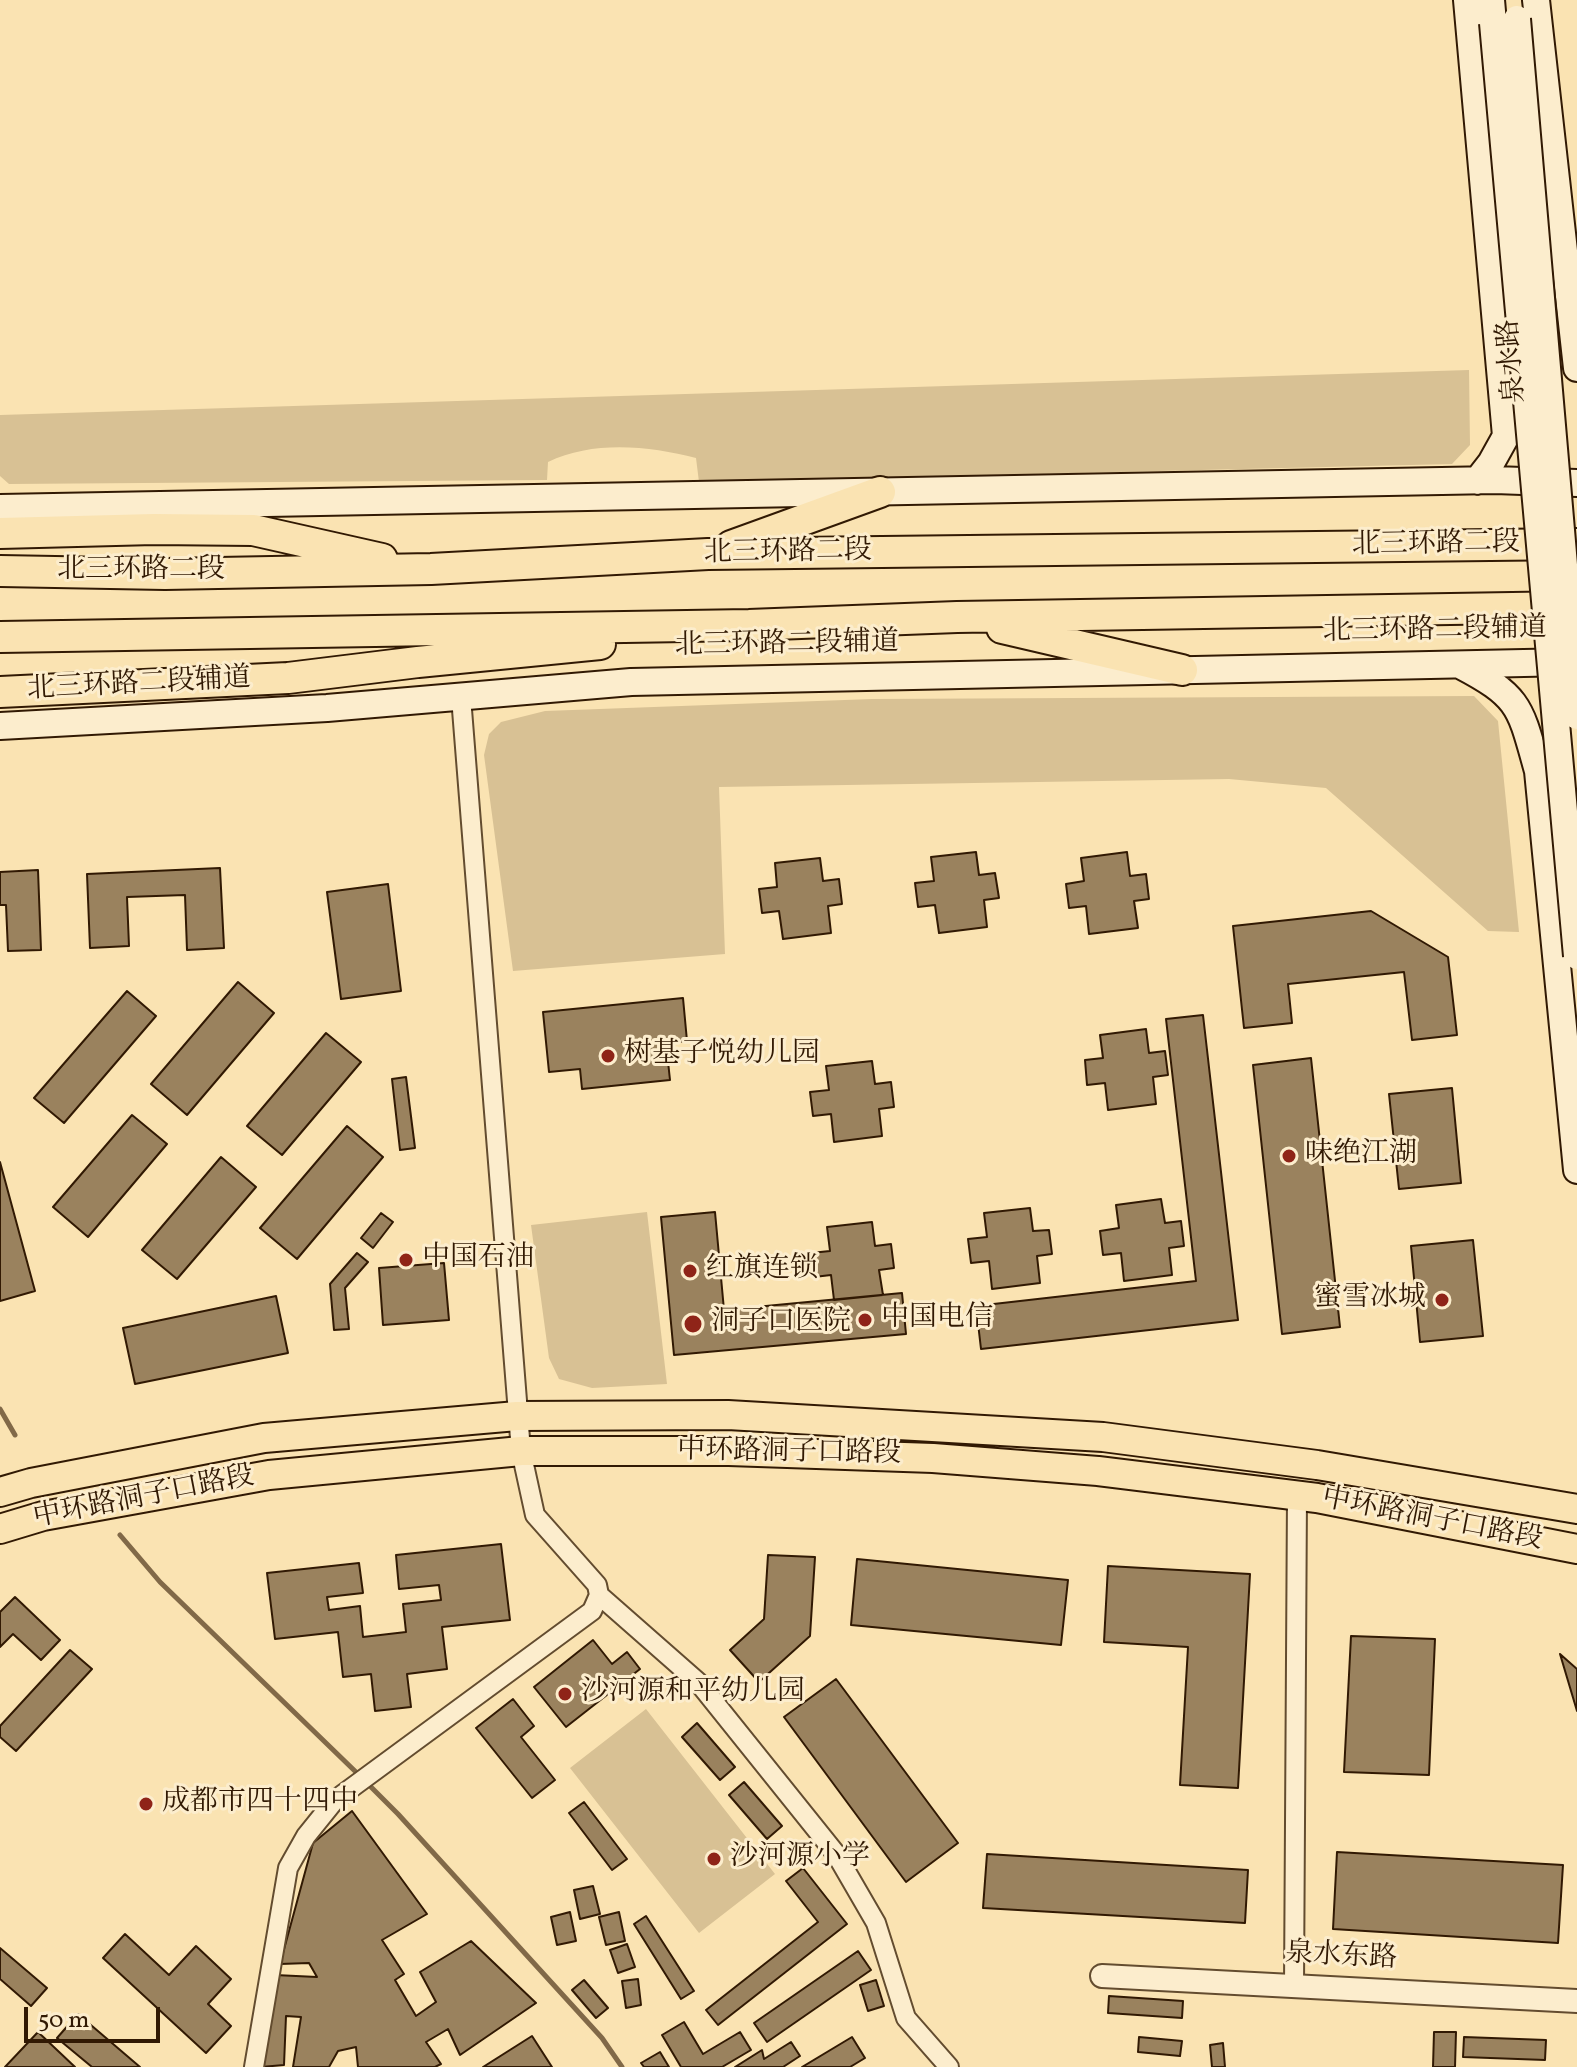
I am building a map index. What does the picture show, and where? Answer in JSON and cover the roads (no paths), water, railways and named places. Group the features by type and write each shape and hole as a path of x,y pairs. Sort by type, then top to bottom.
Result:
{"highway":[{"path":"708,554 880,492"},
{"path":"0,533 253,530 431,569"},
{"name":"北三环路二段","path":"0,571 165,574 431,569 708,554 1577,544"},
{"path":"0,637 1577,607"},
{"path":"957,617 1182,670"},
{"path":"0,692 288,678 418,662 540,652 749,625"}],"main road":[{"path":"1467,0 1506,436 1477,481"},
{"path":"1536,0 1577,368"},
{"path":"1504,10 1577,956"},
{"name":"泉水路","path":"1504,10 1577,716"},
{"path":"0,508 1477,481 1577,483"},
{"name":"北三环路二段辅道","path":"0,726 311,709 631,682 1577,662"},
{"path":"1457,663 1491,682 1515,703 1525,724 1538,771 1577,1170"},
{"name":"中环路洞子口路段","path":"0,1492 31,1483 264,1438 517,1416 728,1415 1103,1437 1317,1465 1577,1509"},
{"name":"中环路洞子口路段","path":"0,1529 43,1516 269,1475 521,1451 729,1451 933,1458 1098,1471 1297,1496 1577,1549"}],"street":[{"path":"254,2067 288,1868 306,1836 335,1800 592,1611 599,1595 597,1585 535,1515 521,1451 461,697"},
{"path":"1294,1986 1297,1496"},
{"path":"599,1595 698,1682 836,1854 876,1923 906,2018 949,2067"},
{"name":"泉水东路","path":"1102,1976 1577,2001"}],"waterway":[{"path":"0,1409 15,1435"},
{"path":"120,1535 160,1582 359,1775"},
{"path":"366,1782 602,2038 622,2067"}],"place":[{"name":"树基子悦幼儿园","path":"608,1056"},
{"name":"味绝江湖","path":"1289,1156"},
{"name":"中国石油","path":"406,1260"},
{"name":"红旗连锁","path":"690,1271"},
{"name":"蜜雪冰城","path":"1442,1300"},
{"name":"中国电信","path":"865,1320"},
{"name":"洞子口医院","path":"693,1324"},
{"name":"沙河源和平幼儿园","path":"565,1694"},
{"name":"成都市四十四中","path":"146,1804"},
{"name":"沙河源小学","path":"714,1859"}]}
